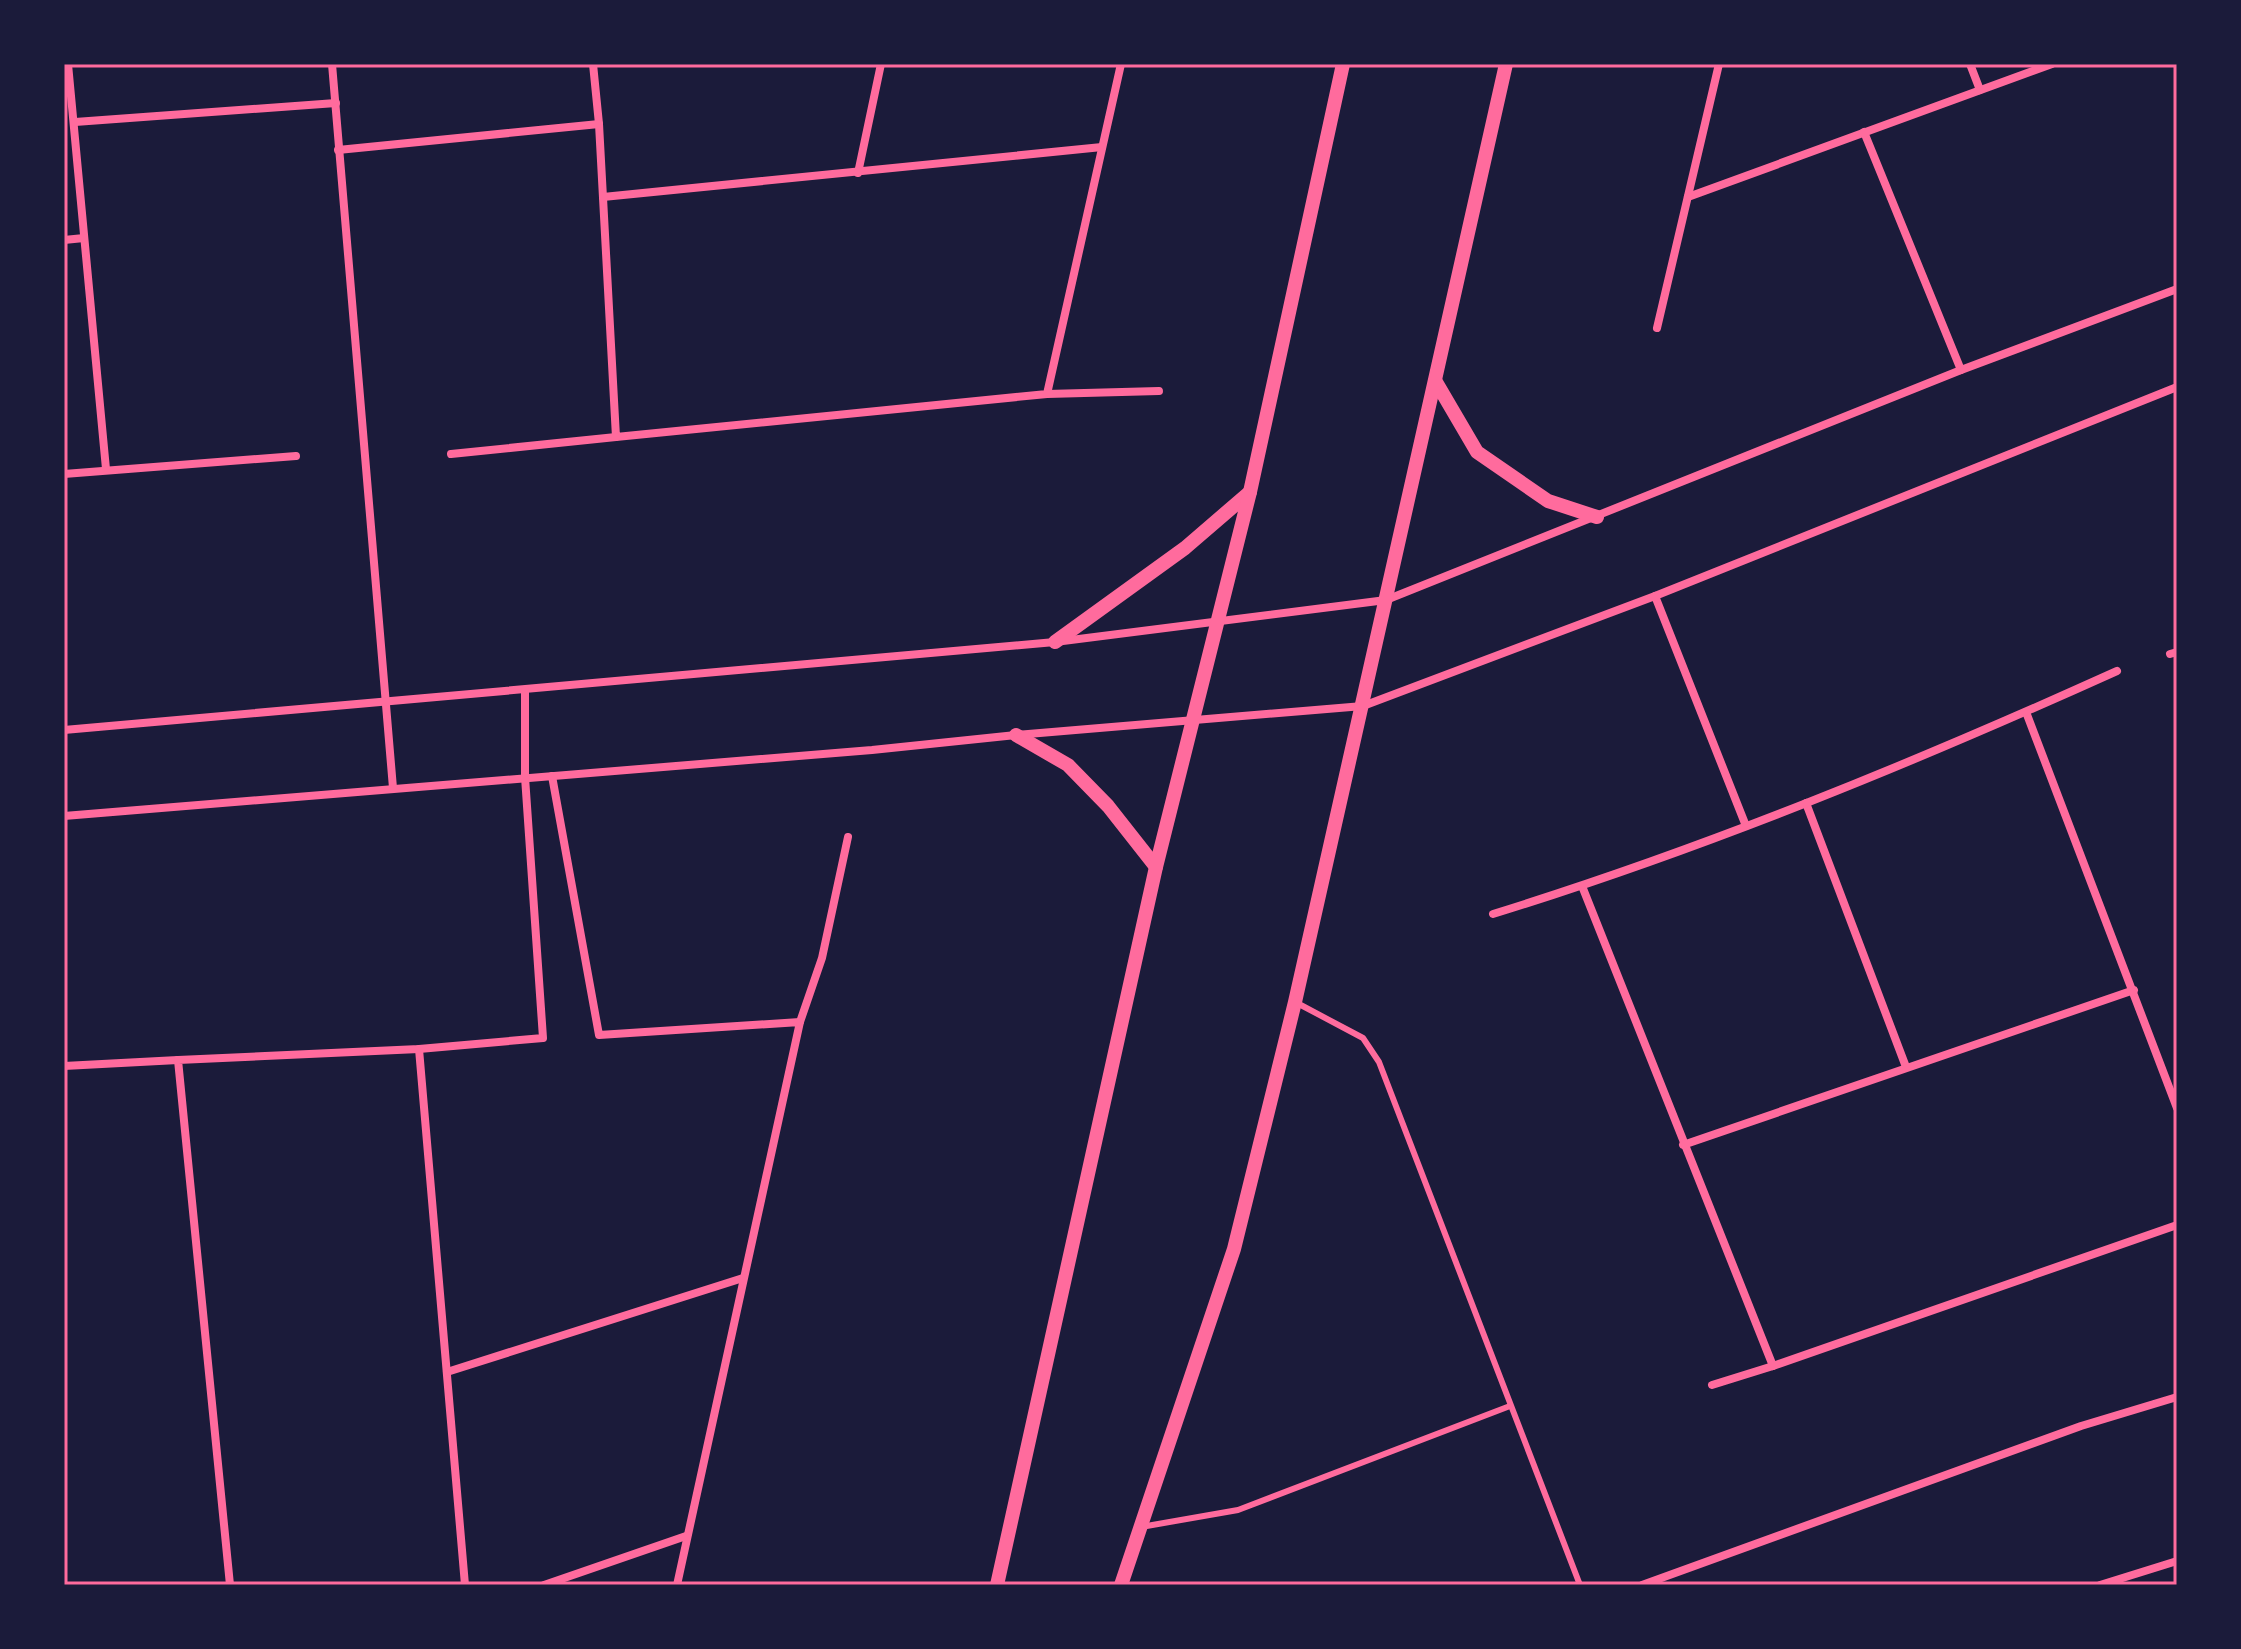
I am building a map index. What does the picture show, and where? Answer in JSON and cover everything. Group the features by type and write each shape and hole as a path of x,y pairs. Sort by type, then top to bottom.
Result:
{"street":[{"path":"68,64 106,469"},
{"path":"332,64 393,788"},
{"path":"593,64 616,437"},
{"path":"858,173 881,64"},
{"path":"1047,394 1121,64"},
{"path":"997,1585 1156,867 1250,492 1343,64"},
{"path":"1121,1585 1234,1249 1363,706 1506,64"},
{"path":"1657,328 1719,64"},
{"path":"1970,64 1980,90"},
{"path":"1688,197 2052,64"},
{"path":"75,122 336,103"},
{"path":"338,150 599,124"},
{"path":"1864,132 1961,370"},
{"path":"603,197 1102,147"},
{"path":"64,240 84,238"},
{"path":"64,730 1055,642 1386,600 1961,370 2177,289"},
{"path":"1436,382 1477,452 1548,501 1597,517"},
{"path":"64,816 1363,706 1655,596 2177,387"},
{"path":"451,454 1047,394 1159,391"},
{"path":"64,474 296,456"},
{"path":"1055,642 1185,548 1250,492"},
{"path":"1655,596 1746,826"},
{"path":"1493,914 1582,886 1806,803 2117,671"},
{"path":"64,1066 419,1049 543,1038 525,777 525,690"},
{"path":"2026,712 2177,1108"},
{"path":"1016,735 1068,765 1108,806 1156,867"},
{"path":"552,776 599,1035 800,1022"},
{"path":"1806,803 1906,1067"},
{"path":"677,1585 800,1022 822,958 848,837"},
{"path":"1582,886 1773,1366"},
{"path":"1683,1145 2134,990"},
{"path":"419,1049 465,1585"},
{"path":"178,1060 230,1585"},
{"path":"1712,1385 2177,1225"},
{"path":"447,1372 743,1278"},
{"path":"1642,1585 2066,1431 2177,1397"},
{"path":"544,1585 686,1536"},
{"path":"2100,1585 2177,1561"}],"lane":[{"path":"1295,1002 1363,1038 1379,1062 1580,1585"},
{"path":"1141,1527 1238,1510 1510,1406"}]}
